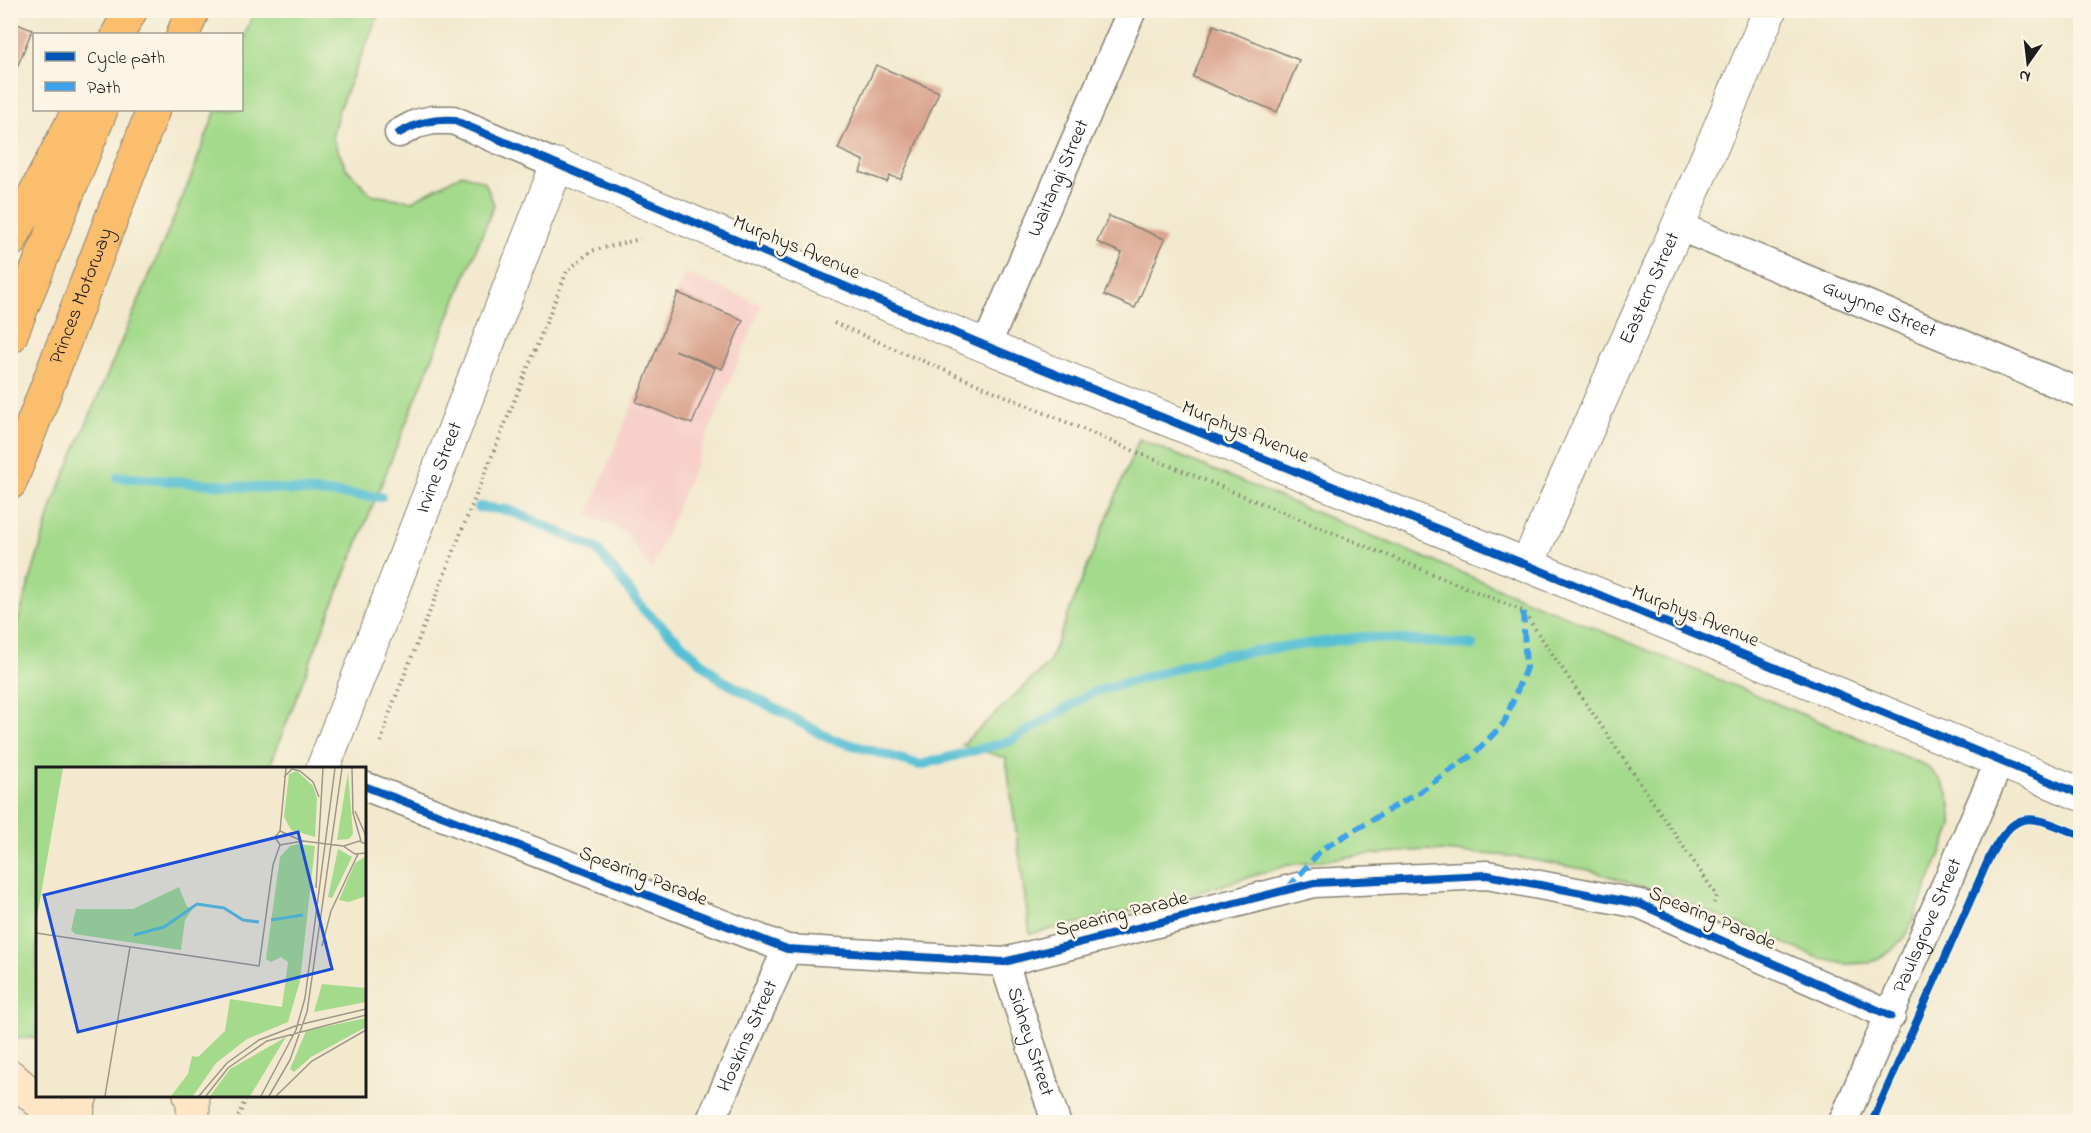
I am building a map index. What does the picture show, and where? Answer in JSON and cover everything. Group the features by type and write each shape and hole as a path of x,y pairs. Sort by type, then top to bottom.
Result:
{"highway":[{"path":"119,33 131,10"},
{"path":"132,33 141,10"},
{"path":"183,33 193,10"},
{"path":"10,241 78,111"},
{"path":"10,337 101,111"},
{"name":"Princes Motorway","path":"10,483 153,111"}],"main road":[{"path":"10,1062 36,1066"},
{"path":"10,1076 62,1122"},
{"path":"78,1122 80,1097"},
{"path":"191,1097 193,1122"}],"street":[{"name":"Waitangi Street","path":"986,346 1132,10"},
{"name":"Eastern Street","path":"1527,565 1678,226 1770,10"},
{"name":"Murphys Avenue","path":"399,133 416,124 433,120 453,120 986,346 1527,565 2080,794"},
{"name":"Irvine Street","path":"323,767 557,165"},
{"name":"Gwynne Street","path":"1678,226 2080,393"},
{"name":"Paulsgrove Street","path":"1843,1122 1891,1016 2000,760"},
{"name":"Spearing Parade","path":"366,787 788,949 1004,962 1314,883 1486,875 1640,904 1891,1016"},
{"name":"Hoskins Street","path":"710,1122 788,949"},
{"name":"Sidney Street","path":"1004,962 1056,1122"}],"path":[{"path":"381,742 391,709 459,536 567,271 591,251 641,239"},
{"path":"831,321 1134,451 1523,612 1717,896 1701,932"},
{"path":"236,1122 246,1097"}],"shaded area":[{"path":"685,273 762,305 651,570 626,532 588,515"}],"green space":[{"path":"254,11 380,11 339,109 332,137 346,168 372,195 412,201 462,174 485,182 494,205 269,767 36,767 36,1038 20,1038 10,1034 11,644 54,500 189,182 216,111 243,111 243,40"},
{"path":"1139,439 1927,766 1948,793 1952,827 1907,934 1891,951 1870,963 1845,964 1819,958 1671,896 1589,870 1510,856 1426,850 1361,855 1289,865 1156,905 1030,934 1006,758 962,745 1048,664"}],"building":[{"path":"10,21 32,30 11,83 10,83"},
{"path":"1214,25 1299,60 1277,112 1193,77"},
{"path":"876,65 939,92 901,179 890,176 887,182 860,172 864,161 838,149"},
{"path":"1109,216 1165,239 1135,308 1104,295 1122,253 1097,242"},
{"path":"678,293 743,320 722,369 675,350 715,368 692,424 636,402"}],"waterway":[{"path":"118,477 381,497"},
{"path":"479,507 509,510 597,549 644,610 720,679 829,738 920,765 1010,741 1094,692 1222,655 1364,637 1472,645"}],"marked path":[{"path":"1288,888 1322,849 1418,793 1475,753 1504,723 1526,668 1523,611"}],"cycle path":[{"path":"399,133 425,122 453,120 986,346 1527,565 2080,794"},
{"path":"366,787 787,949 1004,962 1314,883 1487,875 1640,904 1891,1016"},
{"path":"1872,1122 1990,856 2000,839 2009,828 2028,819 2050,823 2080,835"}]}
